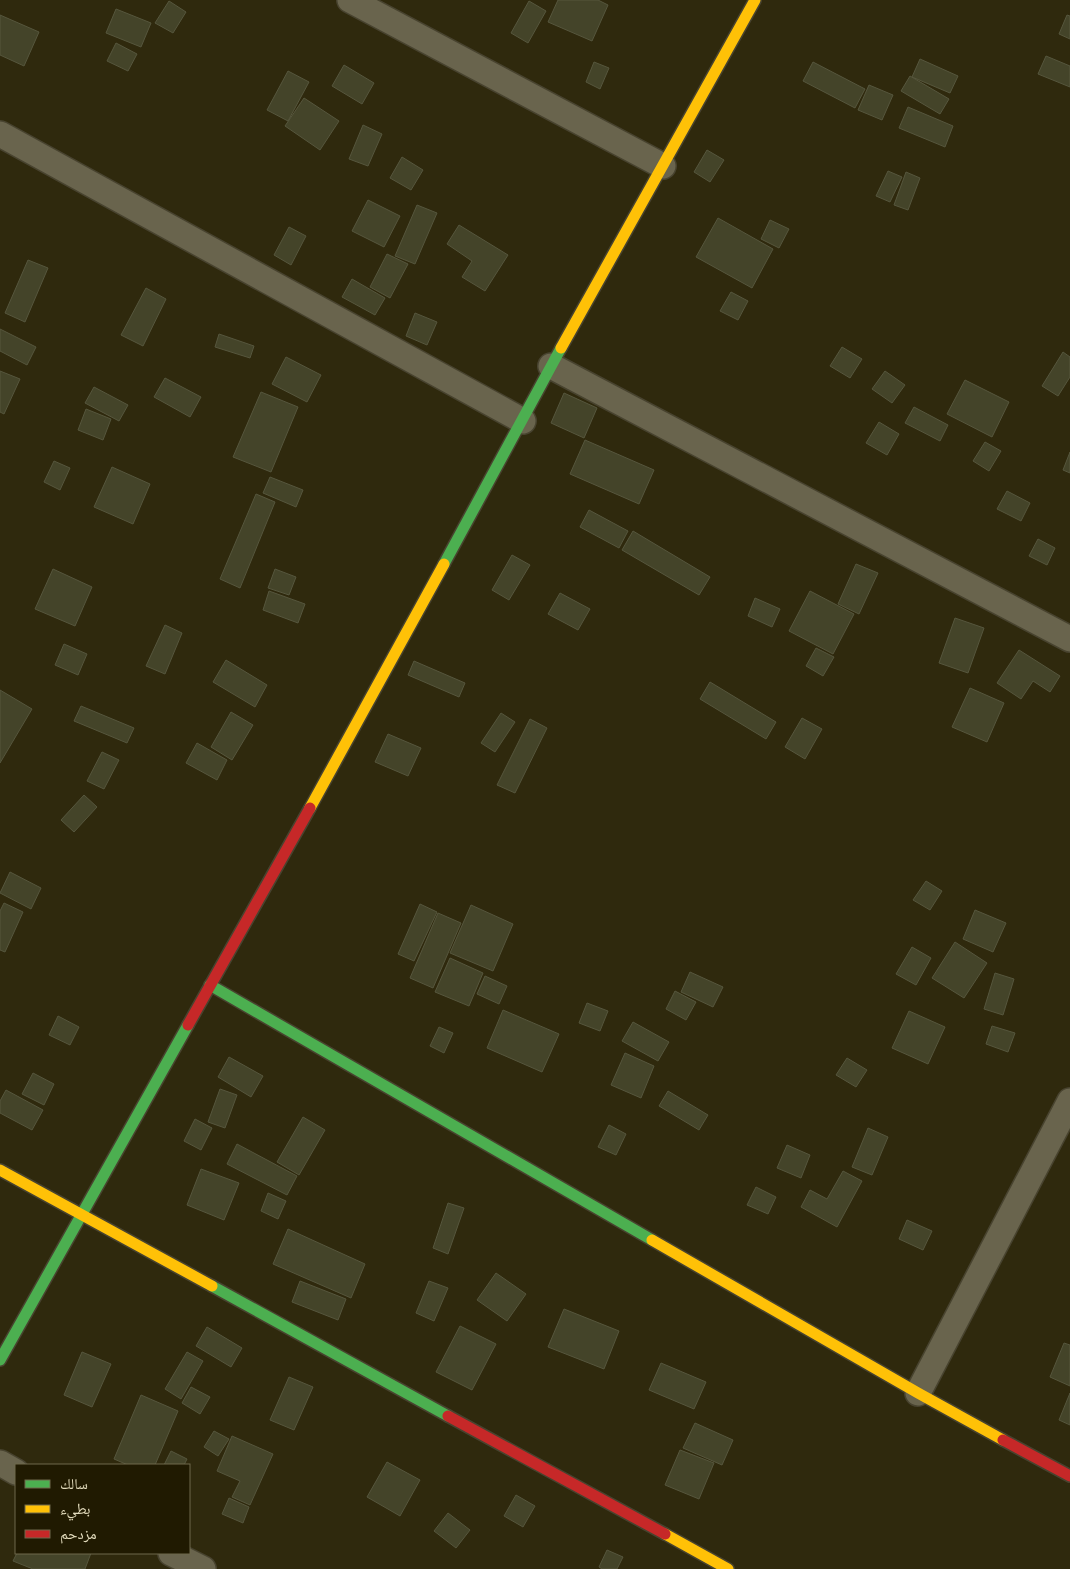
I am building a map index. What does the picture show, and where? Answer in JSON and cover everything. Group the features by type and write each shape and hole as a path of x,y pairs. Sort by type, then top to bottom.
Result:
{"street":[{"path":"350,0 663,166"},
{"path":"0,1360 210,985 755,0"},
{"path":"0,134 523,421"},
{"path":"551,366 1070,639"},
{"path":"210,985 918,1393 1070,1476"},
{"path":"918,1393 1070,1100"},
{"path":"0,1170 728,1569"},
{"path":"0,1463 15,1471"},
{"path":"173,1554 202,1569"}],"building":[{"path":"558,0 598,0 608,5 592,41 548,22"},
{"path":"169,1 186,12 173,33 155,23"},
{"path":"529,1 546,11 528,43 511,33"},
{"path":"116,9 151,23 141,47 106,33"},
{"path":"0,15 39,32 24,66 0,55"},
{"path":"1067,15 1070,16 1070,39 1059,34"},
{"path":"116,43 137,54 128,71 107,61"},
{"path":"1046,56 1070,66 1070,87 1038,74"},
{"path":"920,59 958,76 950,93 912,77"},
{"path":"594,62 609,68 600,89 586,82"},
{"path":"813,62 865,89 855,108 803,81"},
{"path":"344,65 374,83 362,104 332,86"},
{"path":"288,71 309,82 288,121 267,110"},
{"path":"910,76 949,99 940,114 901,91"},
{"path":"869,85 893,95 882,120 858,110"},
{"path":"304,98 339,121 320,150 285,126"},
{"path":"908,107 953,126 945,147 899,128"},
{"path":"363,125 382,134 368,166 349,159"},
{"path":"707,150 724,160 710,182 694,172"},
{"path":"402,157 423,170 411,190 390,178"},
{"path":"888,171 902,177 890,202 876,196"},
{"path":"906,172 920,178 908,210 894,205"},
{"path":"368,200 400,216 384,247 352,231"},
{"path":"417,205 437,213 415,264 395,256"},
{"path":"718,218 773,249 752,288 696,257"},
{"path":"770,220 789,229 779,248 761,239"},
{"path":"459,225 508,255 485,291 462,277 472,261 447,244"},
{"path":"289,227 306,236 291,265 274,255"},
{"path":"387,254 408,264 390,298 370,287"},
{"path":"28,260 48,268 25,322 5,313"},
{"path":"352,279 385,298 375,315 342,297"},
{"path":"146,288 166,299 143,346 121,335"},
{"path":"731,292 748,301 738,320 720,311"},
{"path":"415,313 437,322 427,345 406,336"},
{"path":"0,329 36,347 27,365 0,351"},
{"path":"219,334 254,346 250,358 215,347"},
{"path":"842,347 862,359 850,378 830,366"},
{"path":"1063,352 1070,357 1070,377 1058,396 1042,386"},
{"path":"286,357 321,375 307,402 272,384"},
{"path":"0,371 20,379 4,414 0,412"},
{"path":"885,371 905,385 892,403 872,389"},
{"path":"165,378 201,397 190,417 154,397"},
{"path":"965,380 1009,402 992,437 947,414"},
{"path":"94,387 128,405 119,421 85,403"},
{"path":"261,392 298,407 271,472 233,457"},
{"path":"564,393 597,408 584,438 551,423"},
{"path":"914,407 948,425 940,441 905,423"},
{"path":"86,409 111,419 103,440 78,430"},
{"path":"879,422 899,434 887,455 866,443"},
{"path":"585,440 654,470 639,504 570,474"},
{"path":"985,442 1001,451 989,471 973,461"},
{"path":"1070,452 1070,473 1063,470"},
{"path":"54,461 70,468 60,490 44,482"},
{"path":"112,467 150,484 133,524 94,507"},
{"path":"270,477 303,490 296,507 263,493"},
{"path":"1007,491 1030,503 1021,521 997,509"},
{"path":"256,494 275,502 240,588 220,579"},
{"path":"589,510 628,531 619,548 580,527"},
{"path":"633,531 710,577 699,595 622,550"},
{"path":"1038,539 1055,548 1047,565 1029,556"},
{"path":"512,555 530,565 509,600 492,590"},
{"path":"856,564 878,573 859,614 838,604"},
{"path":"53,569 92,587 75,626 35,609"},
{"path":"275,569 296,577 289,595 268,588"},
{"path":"269,591 305,604 298,623 263,610"},
{"path":"810,591 854,614 833,654 789,631"},
{"path":"560,593 590,609 578,630 548,614"},
{"path":"755,598 780,609 772,627 748,616"},
{"path":"955,618 984,628 968,673 939,663"},
{"path":"165,625 182,633 165,674 146,666"},
{"path":"64,644 87,654 78,675 55,665"},
{"path":"816,648 834,657 823,676 806,666"},
{"path":"1019,650 1060,676 1050,692 1033,681 1021,699 997,683"},
{"path":"226,660 267,685 255,707 213,682"},
{"path":"414,661 465,683 459,697 408,675"},
{"path":"710,682 776,722 766,739 700,699"},
{"path":"970,688 1004,703 987,742 952,727"},
{"path":"0,690 32,709 0,763"},
{"path":"81,706 134,728 127,743 74,721"},
{"path":"231,712 253,725 232,760 211,747"},
{"path":"501,713 515,722 495,752 481,743"},
{"path":"802,718 822,729 805,759 785,747"},
{"path":"530,719 547,728 515,793 497,785"},
{"path":"388,734 421,748 408,776 375,762"},
{"path":"197,743 227,760 217,780 186,763"},
{"path":"102,752 119,760 104,789 87,781"},
{"path":"84,795 97,807 74,832 61,820"},
{"path":"10,872 41,888 31,909 0,893"},
{"path":"926,881 942,891 930,910 913,900"},
{"path":"4,903 23,912 5,952 0,950 0,911"},
{"path":"420,904 437,912 414,961 398,954"},
{"path":"471,905 513,924 493,971 450,953"},
{"path":"975,910 1006,923 993,952 963,939"},
{"path":"438,913 461,923 433,988 410,978"},
{"path":"955,942 987,963 964,998 932,978"},
{"path":"912,947 931,958 916,985 896,974"},
{"path":"450,958 483,973 469,1006 435,992"},
{"path":"690,972 723,987 713,1007 681,992"},
{"path":"995,973 1014,979 1003,1015 984,1009"},
{"path":"485,976 507,986 499,1004 477,994"},
{"path":"675,991 696,1002 686,1020 666,1009"},
{"path":"587,1003 608,1011 600,1031 579,1023"},
{"path":"503,1010 559,1034 542,1072 487,1048"},
{"path":"909,1011 945,1027 928,1064 892,1048"},
{"path":"58,1016 79,1027 70,1045 49,1035"},
{"path":"633,1022 669,1042 658,1061 622,1041"},
{"path":"992,1026 1015,1033 1008,1052 986,1044"},
{"path":"439,1027 453,1033 444,1053 430,1046"},
{"path":"625,1053 654,1066 641,1098 611,1085"},
{"path":"229,1057 263,1076 251,1097 218,1077"},
{"path":"847,1058 867,1070 856,1087 836,1075"},
{"path":"33,1073 54,1084 44,1105 22,1094"},
{"path":"220,1089 237,1095 225,1128 208,1122"},
{"path":"6,1090 43,1110 32,1130 0,1113 0,1101"},
{"path":"668,1091 708,1115 699,1130 659,1106"},
{"path":"303,1117 325,1130 299,1175 277,1162"},
{"path":"195,1119 212,1128 201,1150 184,1141"},
{"path":"609,1125 626,1134 616,1155 598,1147"},
{"path":"868,1128 888,1137 872,1175 852,1167"},
{"path":"237,1144 297,1176 287,1195 227,1164"},
{"path":"787,1145 810,1155 801,1178 777,1168"},
{"path":"201,1169 239,1183 224,1220 187,1205"},
{"path":"843,1171 862,1181 837,1227 801,1207 810,1190 827,1199"},
{"path":"756,1187 776,1197 768,1214 747,1205"},
{"path":"268,1193 286,1201 278,1219 261,1211"},
{"path":"448,1203 464,1208 448,1254 433,1248"},
{"path":"907,1220 932,1231 923,1250 899,1239"},
{"path":"288,1229 365,1264 351,1298 273,1264"},
{"path":"496,1273 526,1294 507,1321 477,1300"},
{"path":"300,1281 346,1299 338,1320 292,1302"},
{"path":"429,1281 448,1288 434,1321 416,1313"},
{"path":"564,1309 619,1331 604,1369 548,1347"},
{"path":"460,1326 496,1344 472,1390 436,1372"},
{"path":"207,1327 242,1348 231,1367 196,1346"},
{"path":"1064,1343 1070,1345 1070,1386 1050,1377"},
{"path":"82,1352 111,1364 92,1407 64,1395"},
{"path":"187,1352 203,1361 181,1399 165,1389"},
{"path":"661,1363 706,1382 694,1409 649,1390"},
{"path":"289,1377 313,1387 294,1430 270,1420"},
{"path":"191,1387 210,1397 200,1414 182,1403"},
{"path":"1070,1393 1070,1425 1059,1420"},
{"path":"141,1395 178,1411 155,1464 126,1464 114,1459"},
{"path":"695,1423 733,1440 722,1465 683,1448"},
{"path":"214,1431 229,1439 218,1456 204,1447"},
{"path":"232,1436 273,1454 250,1505 232,1497 240,1481 217,1471"},
{"path":"680,1450 714,1463 699,1499 665,1485"},
{"path":"171,1451 187,1459 184,1464 164,1464"},
{"path":"387,1462 420,1480 400,1516 367,1497"},
{"path":"516,1495 535,1506 523,1527 504,1516"},
{"path":"229,1498 249,1507 243,1523 222,1514"},
{"path":"448,1513 470,1530 456,1548 434,1531"},
{"path":"607,1550 623,1557 617,1569 602,1569 599,1567"},
{"path":"16,1554 91,1554 85,1569 33,1569 13,1561"}],"traffic: fast":[{"path":"444,564 561,348"},
{"path":"210,985 652,1240"},
{"path":"0,1360 188,1025"},
{"path":"212,1286 448,1416"}],"traffic: slow":[{"path":"561,348 755,0"},
{"path":"310,808 444,564"},
{"path":"0,1170 212,1286"},
{"path":"652,1240 1003,1440"},
{"path":"665,1534 728,1569"}],"traffic: jam":[{"path":"188,1025 310,808"},
{"path":"448,1416 665,1534"},
{"path":"1003,1440 1070,1476"}]}
